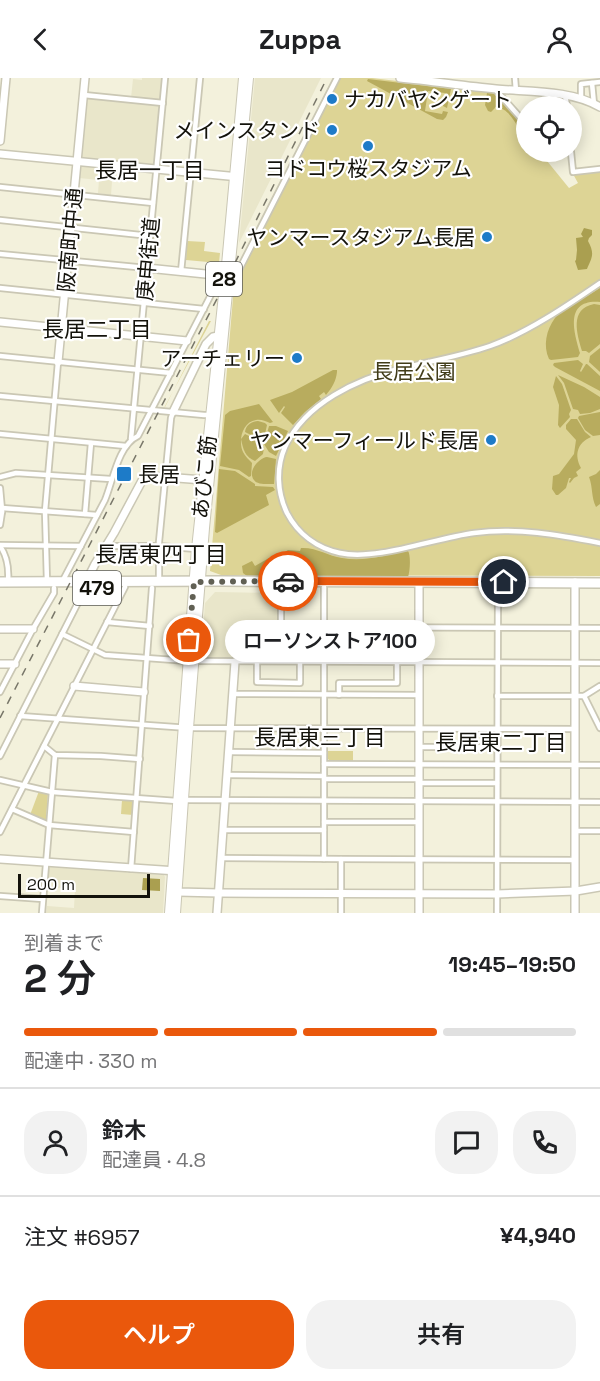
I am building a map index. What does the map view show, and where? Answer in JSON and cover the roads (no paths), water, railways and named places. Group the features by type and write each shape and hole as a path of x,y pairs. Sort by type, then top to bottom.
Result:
{"highway":[{"name":"479","path":"3,584 575,585 600,582"},
{"name":"479","path":"88,584 124,587 155,585"},
{"name":"479","path":"197,584 281,587 419,585"},
{"name":"479","path":"575,585 600,588"}],"main road":[{"name":"あびこ筋","path":"176,913 175,871 197,584 217,408 243,78"},
{"name":"あびこ筋","path":"197,584 196,549 203,480 223,288 249,78"},
{"name":"あびこ筋","path":"169,913 174,891"}],"street":[{"path":"0,141 3,87 6,78"},
{"name":"阪南町中通","path":"54,584 46,545 45,511 86,78"},
{"name":"庚申街道","path":"131,439 165,78"},
{"path":"181,272 200,78"},
{"path":"235,270 238,270 337,78"},
{"path":"400,78 458,81 495,89 569,96"},
{"path":"515,78 516,91"},
{"path":"581,96 580,84 600,82"},
{"path":"592,83 597,106"},
{"path":"495,89 516,113"},
{"path":"84,95 163,103"},
{"path":"582,99 597,106"},
{"path":"0,154 236,177"},
{"path":"572,162 573,172 600,169"},
{"path":"0,187 153,203"},
{"path":"0,220 150,236"},
{"path":"0,254 225,276"},
{"path":"600,283 540,321 492,345 466,354 387,372 355,385 330,399 305,418 292,434 281,457 279,477 284,507 296,527 316,544 339,553 357,555 380,552 490,532 521,531 600,543"},
{"path":"0,288 204,309"},
{"path":"0,692 54,593 54,584 81,546 97,515 126,446 131,439 138,436 214,289 223,288"},
{"path":"0,322 188,341"},
{"path":"131,869 147,658 171,418 206,344 213,337 218,336"},
{"path":"0,356 171,373"},
{"path":"0,396 210,415 217,408"},
{"path":"0,434 126,446"},
{"path":"85,514 91,443"},
{"path":"0,477 16,473 111,479"},
{"path":"0,756 88,584 89,576 144,477 203,480"},
{"path":"0,488 2,511 0,525"},
{"path":"2,511 45,511 97,515"},
{"path":"3,584 9,575 7,558 0,546 81,546"},
{"path":"105,546 196,549"},
{"path":"419,585 419,913"},
{"path":"497,913 498,585"},
{"path":"575,585 575,913"},
{"path":"0,832 124,587"},
{"path":"281,587 281,627 600,628"},
{"path":"324,587 324,859"},
{"path":"107,622 150,626"},
{"path":"0,629 33,629"},
{"path":"62,634 105,655 191,661 600,663"},
{"path":"217,913 236,662"},
{"path":"257,662 257,682 300,683 300,662"},
{"path":"339,695 339,683 397,684 398,662"},
{"path":"0,664 15,664"},
{"path":"284,682 284,694"},
{"path":"75,686 144,692"},
{"path":"497,696 584,696 600,686"},
{"path":"233,694 419,695"},
{"path":"584,696 600,728"},
{"path":"20,716 186,728 575,729"},
{"path":"44,746 56,755 140,759"},
{"path":"419,747 497,747"},
{"path":"228,752 324,753"},
{"path":"42,913 56,755"},
{"path":"324,764 600,765"},
{"path":"228,775 497,783"},
{"path":"0,780 52,792 181,800 600,801"},
{"path":"12,809 49,825 134,832"},
{"path":"324,822 419,822"},
{"path":"223,830 324,830"},
{"path":"575,831 600,831"},
{"path":"221,858 575,860"},
{"path":"0,859 175,871"},
{"path":"341,859 341,913"},
{"path":"174,891 497,894 576,891 600,887"},
{"path":"0,896 43,899"}],"railway":[{"path":"0,718 220,293 327,78"}],"place":[{"name":"ナカバヤシゲート","path":"332,99"},
{"name":"メインスタンド","path":"332,130"},
{"name":"ヨドコウ桜スタジアム","path":"368,146"},
{"name":"ヤンマースタジアム長居","path":"487,237"},
{"name":"アーチェリー","path":"297,358"},
{"name":"ヤンマーフィールド長居","path":"491,440"},
{"name":"長居","path":"124,474"},
{"name":"ローソンストア100","path":"189,640"}],"district":[{"name":"長居一丁目","path":"150,170"},
{"name":"長居二丁目","path":"97,329"},
{"name":"長居東四丁目","path":"161,554"},
{"name":"長居東三丁目","path":"320,737"},
{"name":"長居東二丁目","path":"501,742"}],"park label":[{"name":"長居公園","path":"414,371"}]}
